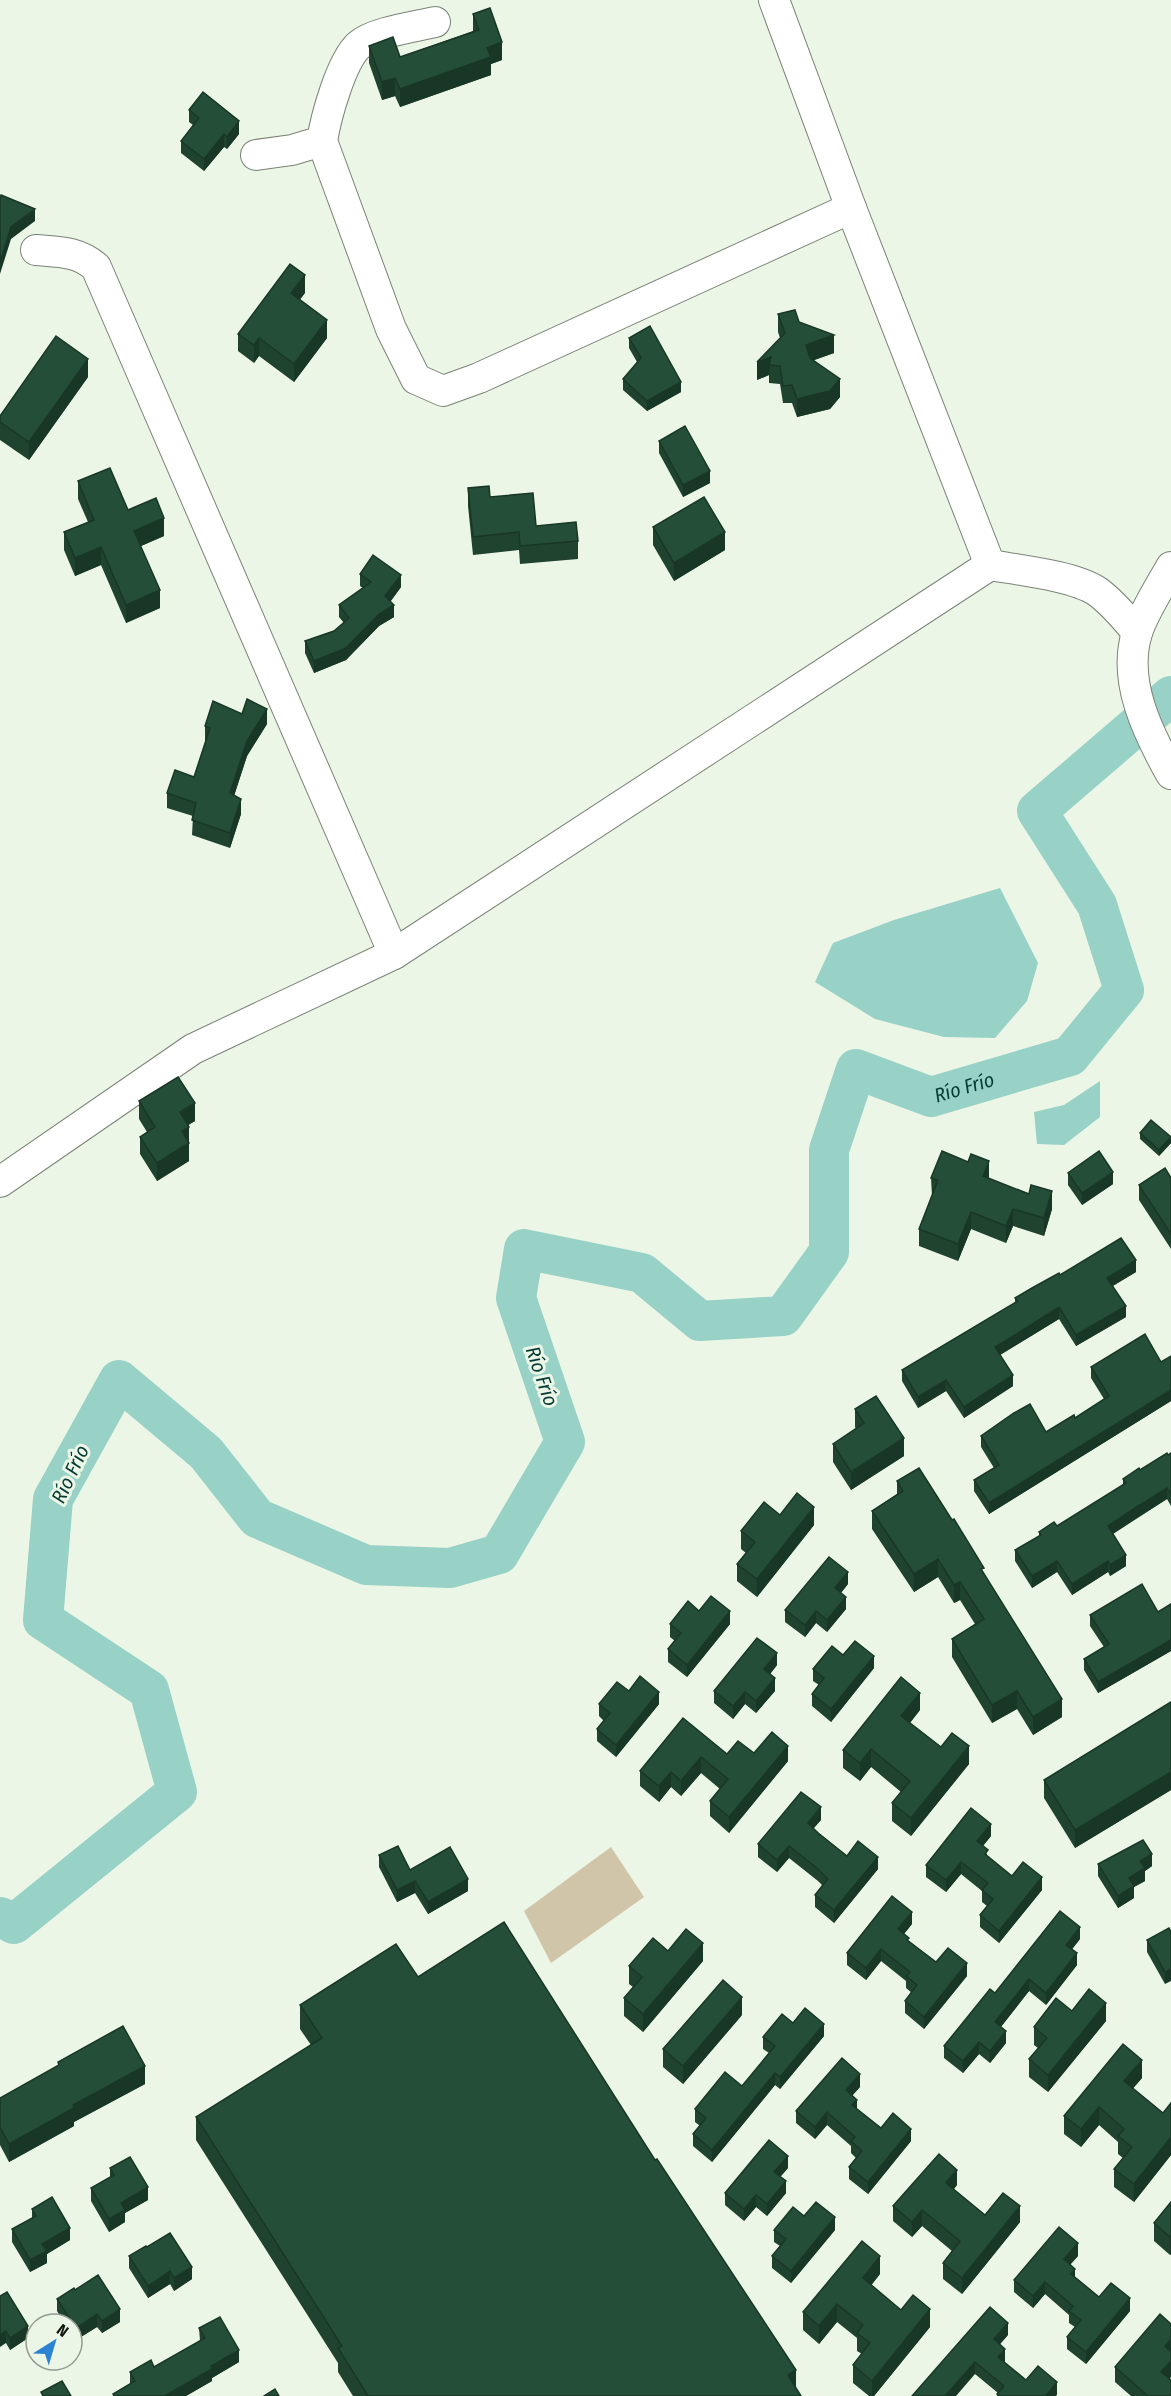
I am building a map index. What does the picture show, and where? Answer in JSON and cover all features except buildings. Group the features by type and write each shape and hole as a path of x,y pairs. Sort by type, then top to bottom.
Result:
{"street":[{"path":"774,0 851,208 990,565"},
{"path":"435,22 375,37 359,45 351,56 337,87 322,141 391,329 416,379 443,391 479,378 851,208"},
{"path":"256,155 292,150 322,141"},
{"path":"36,250 73,253 87,259 96,267 394,954"},
{"path":"0,1182 193,1050 394,954 990,565 1052,576 1096,591 1118,609 1137,632"},
{"path":"1171,567 1137,632 1132,662 1135,690 1156,747 1171,774"}],"shaded area":[{"path":"611,1847 644,1897 551,1963 524,1911"}],"water":[{"path":"1000,888 1038,963 1027,1001 995,1038 944,1037 875,1019 815,982 833,943 894,920"},
{"path":"1100,1081 1100,1117 1064,1145 1037,1144 1034,1112 1064,1105"}],"waterway":[{"name":"Río Frío","path":"0,1917 14,1924 177,1792 149,1690 43,1620 53,1499 119,1380 206,1453 257,1518 366,1565 450,1568 499,1554 565,1442 516,1298 524,1249 642,1273 700,1321 783,1316 829,1252 829,1150 856,1069 931,1097 1070,1056 1124,990 1097,905 1037,811 1171,696"}]}
